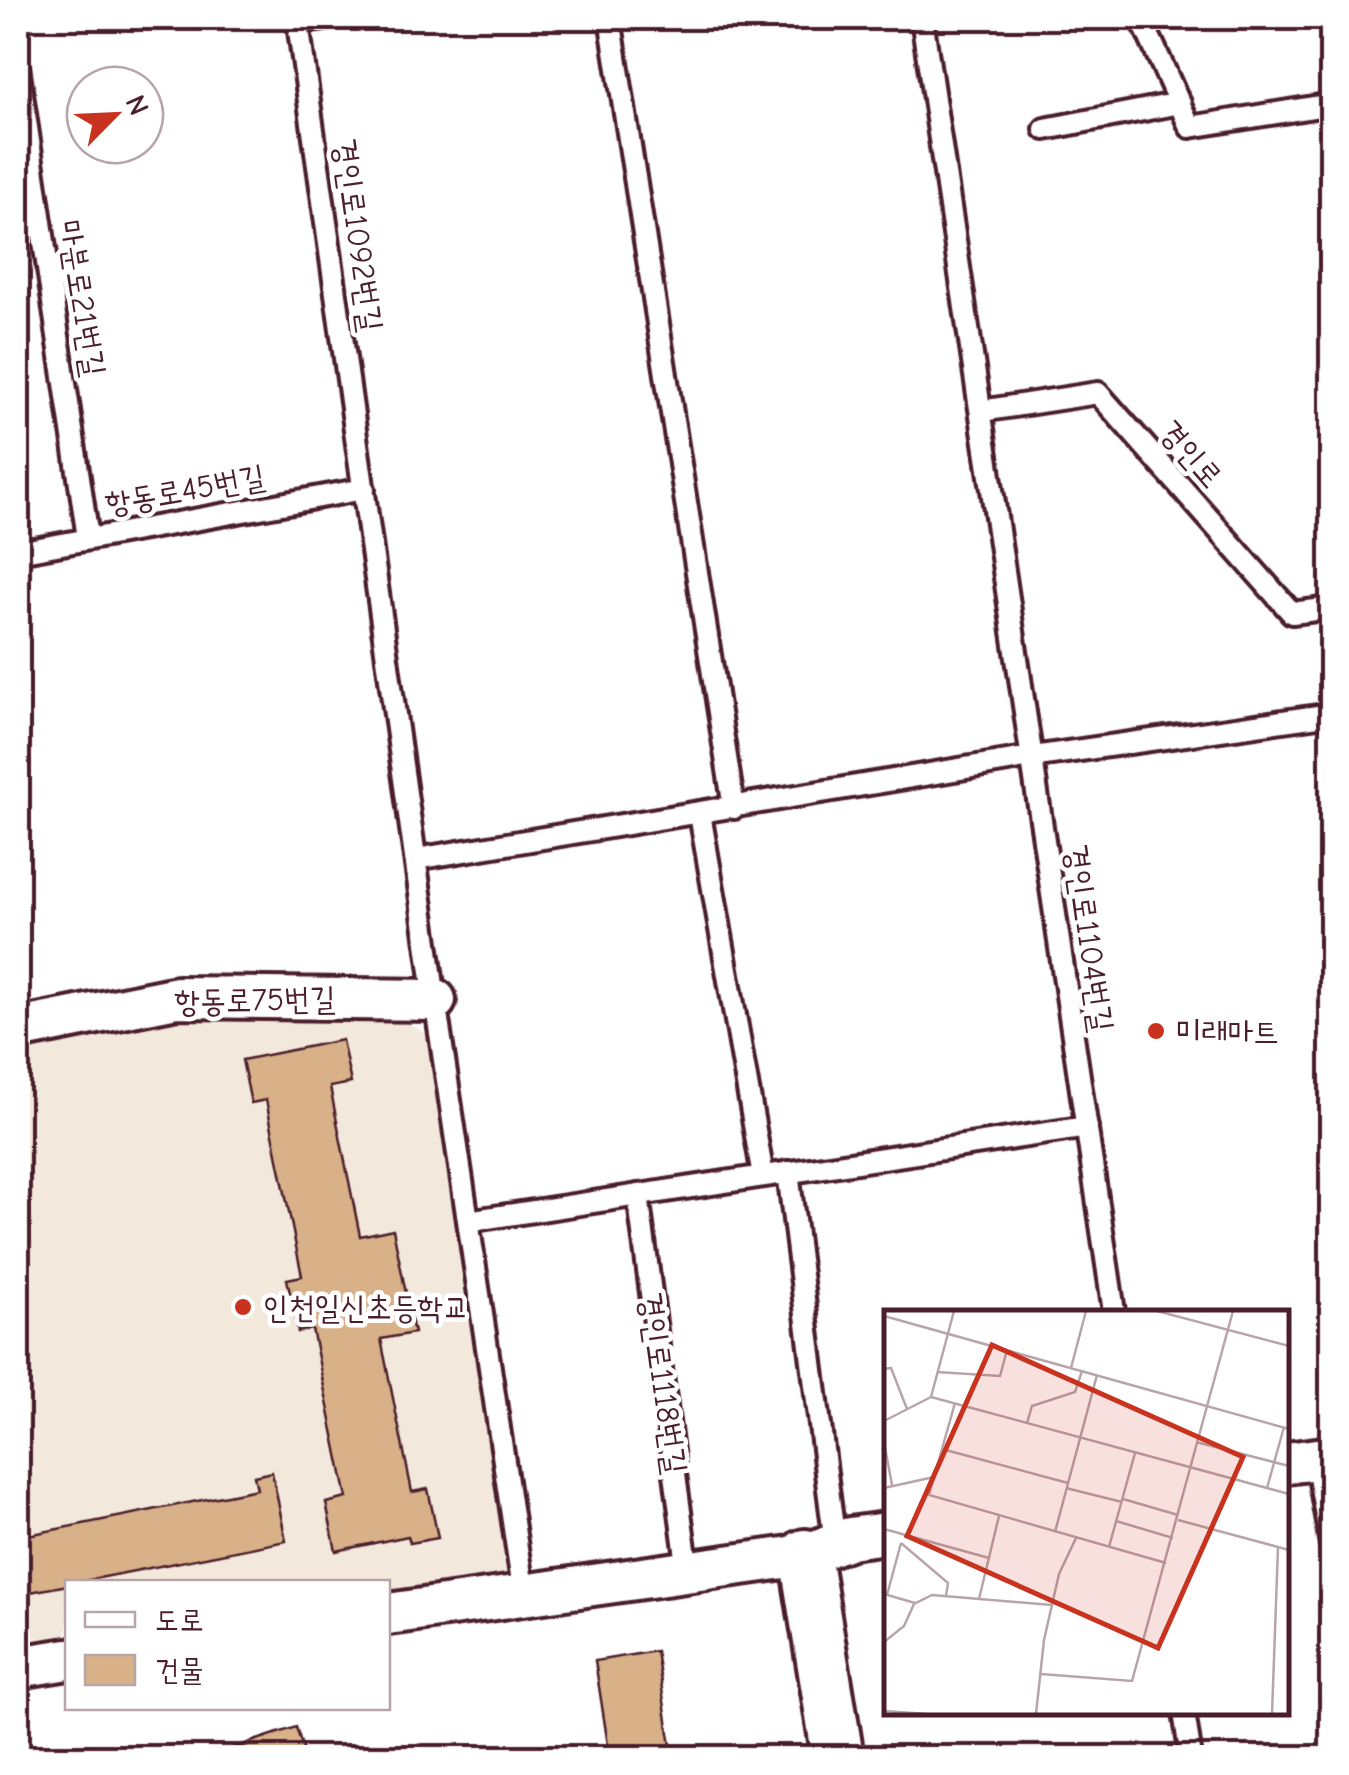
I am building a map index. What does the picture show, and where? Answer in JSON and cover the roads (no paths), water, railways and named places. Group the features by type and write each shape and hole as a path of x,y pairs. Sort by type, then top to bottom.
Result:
{"street":[{"name":"항동로75번길","path":"18,1028 177,997 435,1000"},
{"path":"390,1614 688,1572 820,1550 850,1538 884,1532"},
{"path":"820,1550 838,1758"},
{"path":"18,1666 65,1660"}],"lane":[{"name":"경인로1092번길","path":"332,18 298,23 364,489"},
{"path":"610,18 734,808"},
{"path":"922,18 980,410"},
{"path":"1142,18 1190,127 1332,104"},
{"name":"마분로21번길","path":"18,67 88,538"},
{"path":"1045,129 1180,104"},
{"name":"경인로","path":"980,410 1098,394 1292,613 1332,608"},
{"name":"경인로1104번길","path":"980,410 1086,1126"},
{"name":"항동로45번길","path":"18,552 364,489"},
{"path":"364,489 524,1595"},
{"path":"416,858 1032,757 1332,714"},
{"path":"700,814 763,1176"},
{"path":"468,1221 1086,1126 1114,1310"},
{"path":"788,1172 820,1550"},
{"name":"경인로1118번길","path":"638,1195 688,1572"},
{"path":"1312,1459 1332,1550"},
{"path":"1184,1715 1191,1758"}],"place":[{"name":"미래마트","path":"1156,1031"},
{"name":"인천일신초등학교","path":"243,1307"}]}
